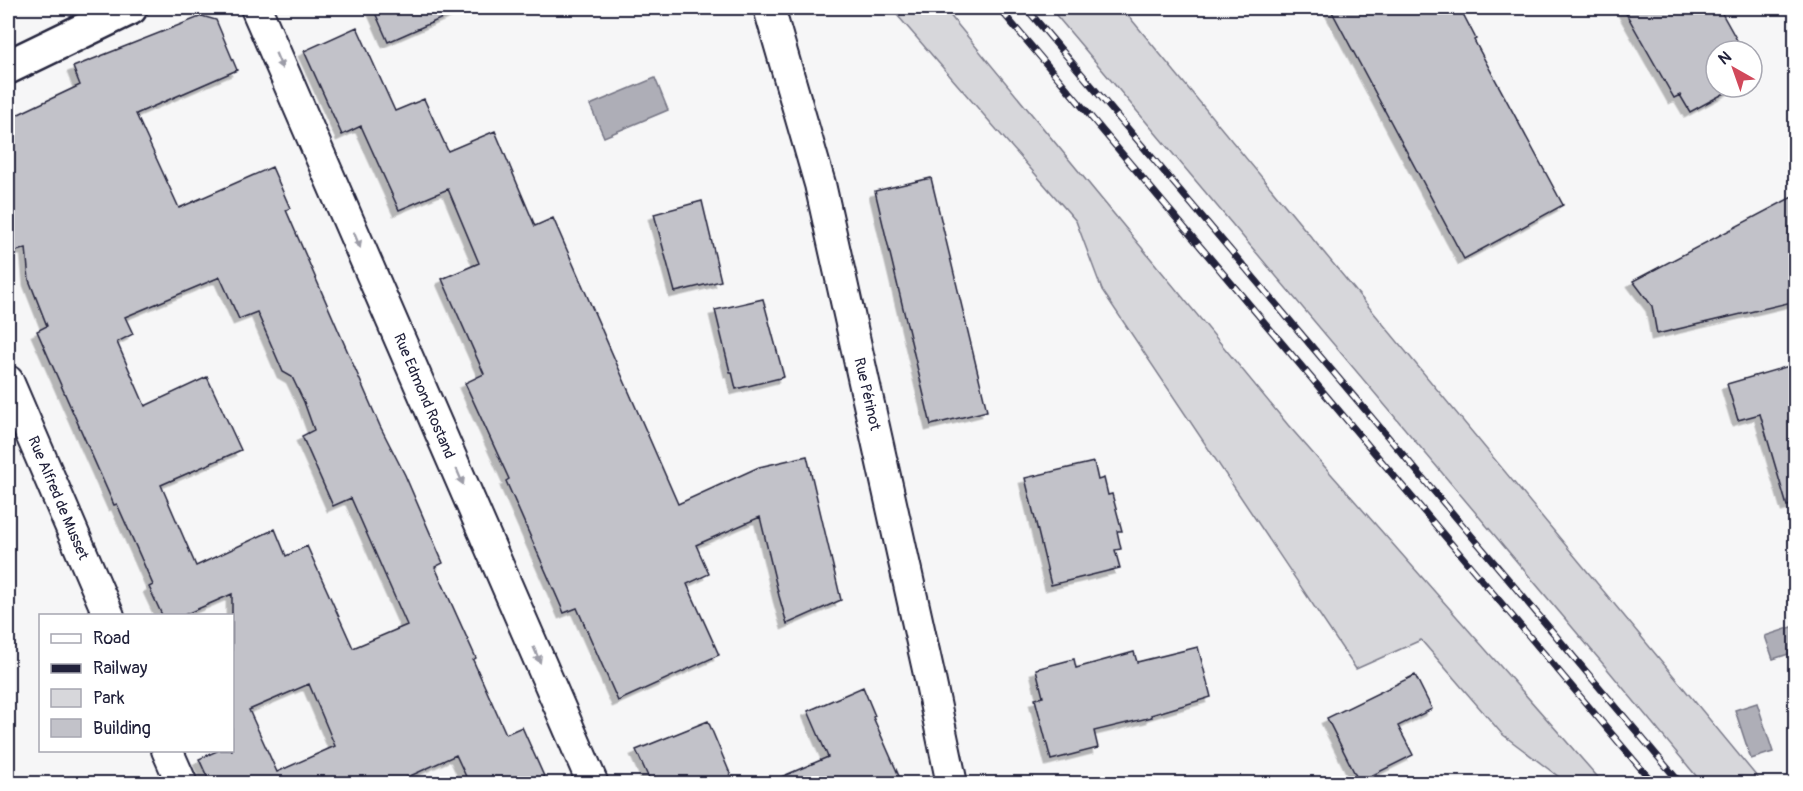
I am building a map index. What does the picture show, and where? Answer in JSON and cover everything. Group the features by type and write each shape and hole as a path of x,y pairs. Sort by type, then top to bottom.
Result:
{"street":[{"path":"8,67 130,8"},
{"name":"Rue Edmond Rostand","path":"256,8 593,783"},
{"name":"Rue Périnot","path":"769,8 820,184 952,783"},
{"name":"Rue Alfred de Musset","path":"8,381 109,614"},
{"path":"168,752 182,783"}],"green space":[{"path":"891,8 944,8 1288,425 1603,783 1567,783 1502,734 1421,640 1356,669 1102,290 1076,221"},
{"path":"1050,8 1122,8 1762,783 1702,783"}],"shaded area":[{"path":"655,78 668,110 604,137 590,105"},
{"path":"1795,626 1795,652 1773,659 1765,636"},
{"path":"1757,703 1773,752 1751,759 1735,710"}],"building":[{"path":"373,8 465,8 388,42"},
{"path":"1330,8 1460,8 1476,39 1474,40 1563,205 1464,259"},
{"path":"1623,8 1719,8 1736,39 1704,39 1704,99 1714,99 1690,112 1680,95 1674,98"},
{"path":"202,16 216,20 237,70 136,114 179,208 272,167 290,208 286,210 380,426 405,475 443,563 435,567 476,658 473,660 506,734 522,727 547,783 469,783 456,755 395,783 210,783 199,759 215,752 234,752 232,594 186,614 162,614 149,587 153,585 117,504 114,505 37,331 47,326 29,280 26,248 8,254 8,119 80,85 73,67","holes":["220,277 239,319 257,312 283,372 292,377 304,402 314,430 302,436 333,506 351,498 407,625 353,648 307,546 286,556 275,529 196,566 161,485 241,450 207,377 145,406 117,342 133,334 125,317","309,684 335,746 277,772 249,710"]},
{"path":"357,27 395,111 424,99 448,151 495,131 535,226 553,218 678,504 759,467 807,456 841,600 787,624 760,517 696,545 709,574 687,584 719,655 618,701 577,608 564,613 506,481 509,479 465,383 484,374 442,279 479,263 448,189 399,210 361,126 342,135 304,51"},
{"path":"931,178 987,411 931,425 875,191"},
{"path":"1796,195 1796,301 1657,334 1652,306 1633,281"},
{"path":"702,201 721,281 675,292 654,214"},
{"path":"763,299 784,377 736,389 715,310"},
{"path":"1796,364 1796,504 1787,506 1760,414 1738,420 1727,384"},
{"path":"1094,462 1098,480 1104,478 1108,495 1112,494 1122,531 1117,531 1121,549 1115,550 1120,568 1051,585 1025,478"},
{"path":"1198,647 1211,697 1151,715 1152,717 1094,731 1098,748 1051,760 1035,699 1043,697 1036,669 1074,659 1076,668 1134,652 1137,662"},
{"path":"1415,675 1432,709 1398,726 1413,755 1359,782 1327,718"},
{"path":"863,687 875,716 873,717 902,783 767,783 828,757 808,711"},
{"path":"708,721 734,783 651,783 636,750"}],"railway":[{"path":"999,8 1654,784"},
{"path":"1026,8 1681,784"}]}
